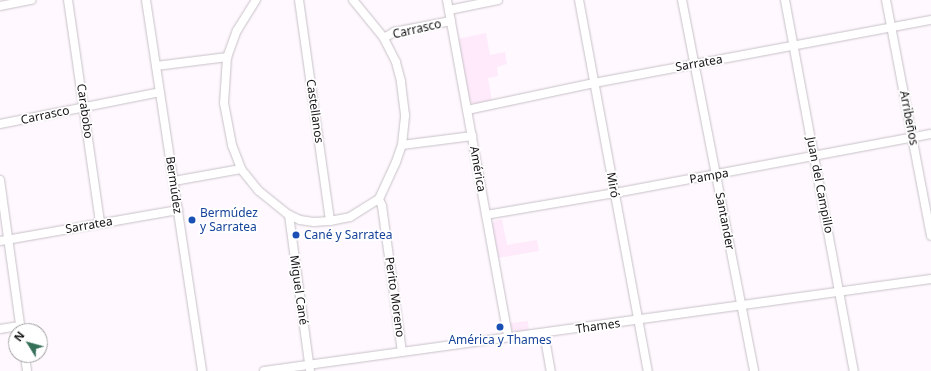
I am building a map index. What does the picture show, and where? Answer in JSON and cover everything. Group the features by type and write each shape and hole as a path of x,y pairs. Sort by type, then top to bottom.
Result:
{"street":[{"path":"0,6 31,0"},
{"name":"Carabobo","path":"68,0 100,223"},
{"name":"Bermúdez","path":"146,0 202,371"},
{"path":"256,0 236,30 226,57 224,90 226,119 232,144 241,168 259,191 288,215 300,220 314,222 330,221 350,217 379,199 402,145 405,115 401,81 396,62 384,38 353,0"},
{"name":"Castellanos","path":"299,0 330,221"},
{"name":"América","path":"447,0 508,337"},
{"name":"Carrasco","path":"449,10 498,0"},
{"name":"Miró","path":"578,0 648,371"},
{"name":"Santander","path":"682,0 754,371"},
{"name":"Juan del Campillo","path":"785,0 854,371"},
{"name":"Arribeños","path":"886,0 931,236"},
{"name":"Sarratea","path":"467,110 594,83 931,20"},
{"name":"Carrasco","path":"384,38 394,32 451,21"},
{"path":"156,66 226,57"},
{"name":"Carrasco","path":"0,124 160,92"},
{"name":"Pampa","path":"486,215 615,193 931,134"},
{"path":"402,145 472,136"},
{"path":"174,181 241,168"},
{"path":"0,180 4,241 20,323"},
{"name":"Perito Moreno","path":"379,199 382,206 402,352"},
{"name":"Sarratea","path":"4,241 178,210"},
{"name":"Miguel Cané","path":"288,215 310,368"},
{"name":"Thames","path":"264,371 310,368 402,352 931,279"},
{"path":"544,333 551,371"}],"shaded area":[{"path":"486,33 490,55 505,52 507,64 497,67 498,76 488,78 492,101 473,104 469,100 457,39"},
{"path":"502,219 507,245 537,240 539,251 498,258 492,225 494,221"},
{"path":"528,321 529,331 516,333 511,329 510,323"}],"place":[{"name":"Bermúdez y Sarratea","path":"192,220"},
{"name":"Cané y Sarratea","path":"296,235"},
{"name":"América y Thames","path":"500,327"}]}
